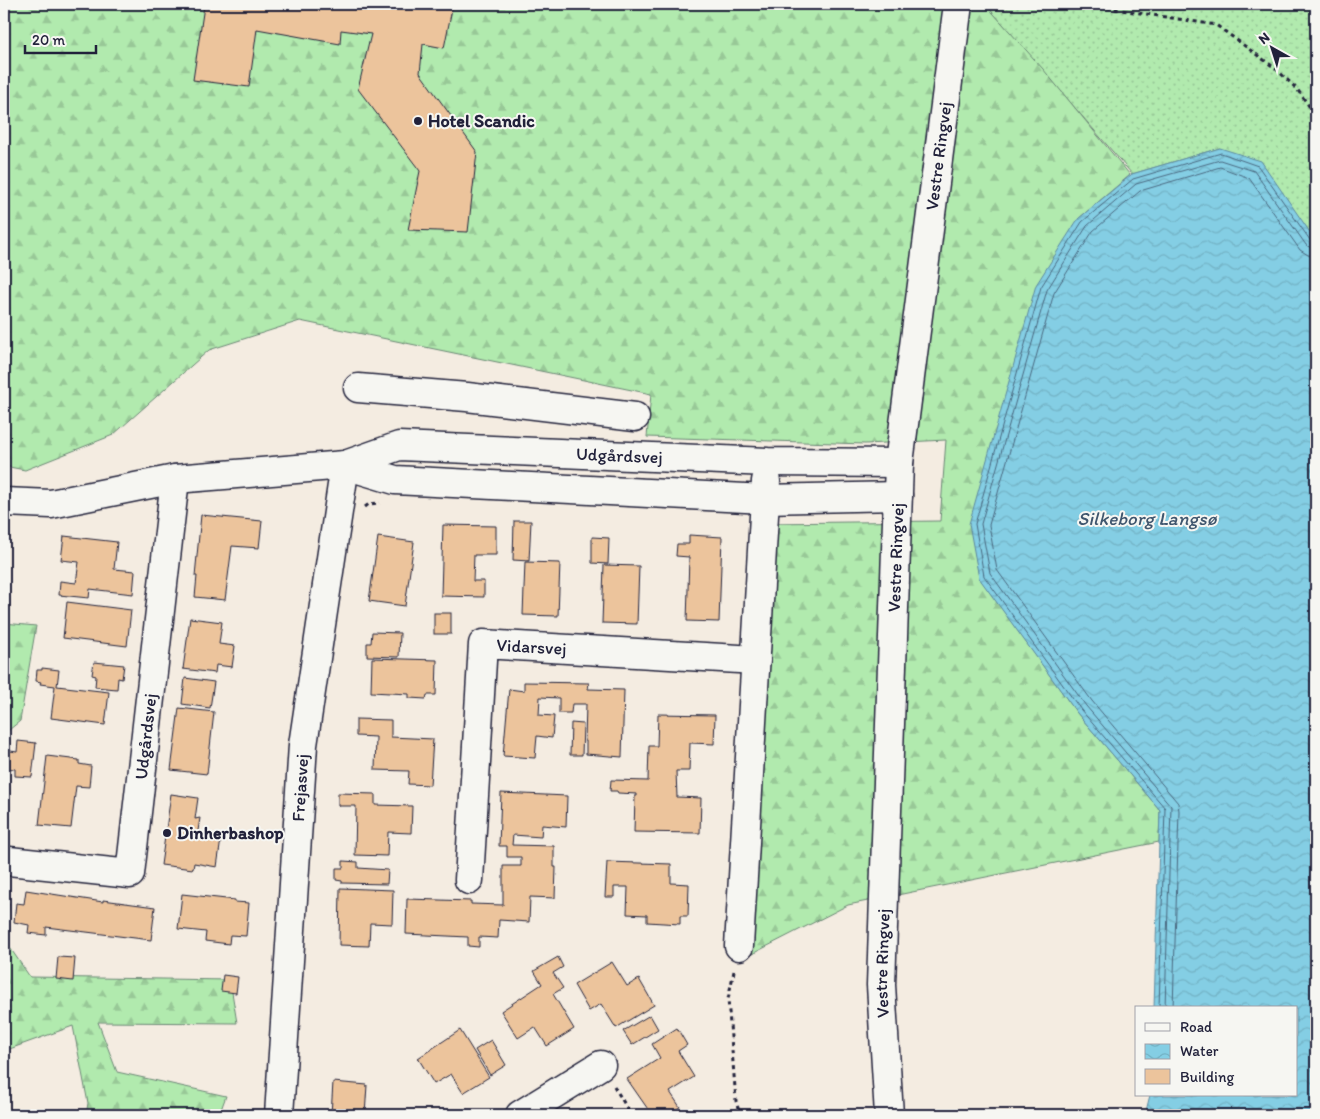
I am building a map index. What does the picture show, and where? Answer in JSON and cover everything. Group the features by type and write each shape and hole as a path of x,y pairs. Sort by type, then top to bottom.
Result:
{"street":[{"name":"Vestre Ringvej","path":"889,1115 881,986 899,463 958,4"},
{"path":"358,388 467,397 635,417"},
{"name":"Udgårdsvej","path":"4,502 50,504 175,479 345,465 399,446 768,462 899,463"},
{"path":"739,946 768,462"},
{"name":"Udgårdsvej","path":"345,465 394,480 765,499 898,496"},
{"name":"Frejasvej","path":"280,1115 303,745 345,465"},
{"name":"Udgårdsvej","path":"9,861 130,874 175,479"},
{"name":"Vidarsvej","path":"469,880 483,644 756,660"},
{"path":"520,1115 601,1065"}],"path":[{"path":"1083,4 1216,25 1276,68 1297,89 1316,116"},
{"path":"739,946 728,999 736,1101 740,1115"},
{"path":"601,1065 632,1115"}],"green space":[{"path":"4,4 985,4 1043,69 1130,175 1078,219 970,524 979,577 1077,713 1160,810 1159,842 848,905 750,955 765,523 940,521 946,440 865,444 647,437 651,394 300,321 209,350 113,435 25,470 4,466"},
{"path":"987,4 1316,4 1316,245 1220,148 1132,174"},
{"path":"4,623 36,626 20,721 4,734"},
{"path":"4,939 30,977 230,980 237,1023 98,1022 117,1072 226,1096 219,1115 86,1115 88,1103 73,1026 4,1051"}],"water":[{"name":"Silkeborg Langsø","path":"1220,148 1261,161 1316,241 1316,1115 1145,1115 1150,1096 1298,1096 1298,1006 1154,1006 1160,810 1077,713 979,578 969,524 1036,285 1078,219 1132,174"}],"building":[{"name":"Hotel Scandic","path":"191,4 453,4 444,48 423,44 420,73 477,152 468,232 408,230 420,171 358,89 371,34 341,30 340,44 257,29 249,87 193,80 204,6"},
{"path":"201,515 262,521 259,548 232,546 225,600 195,597 197,576 195,576"},
{"path":"514,521 531,521 529,561 513,560"},
{"path":"443,525 496,526 496,555 474,555 473,581 484,581 484,597 441,596"},
{"path":"689,535 722,537 719,622 687,621 689,557 676,556 677,544 689,544"},
{"path":"64,536 117,542 114,569 135,571 133,594 90,589 89,598 59,595 60,581 76,583 79,562 61,560"},
{"path":"378,537 414,542 405,606 369,601"},
{"path":"592,537 609,538 608,564 592,563"},
{"path":"525,562 560,563 558,616 523,615"},
{"path":"604,565 639,566 637,624 602,623"},
{"path":"67,602 131,610 127,646 63,638"},
{"path":"434,613 451,613 451,634 434,634"},
{"path":"190,618 222,622 219,644 235,646 232,667 216,665 215,673 183,669"},
{"path":"372,632 400,633 399,657 367,656 367,643 371,643"},
{"path":"372,658 437,660 436,695 427,695 426,699 409,698 409,694 371,692"},
{"path":"94,662 124,665 122,679 118,678 117,689 95,687 96,676 92,675"},
{"path":"42,668 59,670 57,686 109,692 105,725 51,718 55,686 40,684 41,682 36,681 37,670 42,670"},
{"path":"185,678 214,682 210,708 182,704"},
{"path":"524,682 589,683 588,689 624,690 622,757 586,754 586,704 572,704 571,713 559,713 559,698 540,697 539,715 554,716 552,738 537,736 535,758 503,756 509,689 524,691"},
{"path":"179,708 214,712 207,774 171,770"},
{"path":"658,714 715,715 714,744 690,743 689,771 676,771 677,797 701,798 700,833 634,832 635,796 637,794 610,791 611,780 648,781 649,746 657,746"},
{"path":"356,719 391,720 391,737 433,739 430,785 408,784 409,771 375,770 376,737 356,736"},
{"path":"571,723 583,724 582,755 570,755"},
{"path":"18,741 36,743 32,777 15,776 15,769 4,768 4,750 17,752"},
{"path":"47,756 79,760 79,764 91,766 89,787 76,786 71,828 39,825"},
{"path":"338,793 375,794 375,805 412,806 411,833 388,832 387,856 355,855 356,806 338,806"},
{"path":"501,793 567,796 566,827 542,825 541,837 513,835 512,845 554,846 554,867 556,867 555,898 530,897 529,922 499,920 498,938 479,937 479,947 468,946 468,937 406,934 407,899 471,901 471,904 503,905 503,866 521,866 521,857 507,857 507,846 499,846"},
{"path":"171,794 198,798 195,819 200,818 197,837 221,839 217,867 194,863 193,869 161,865"},
{"path":"343,861 358,862 358,868 388,870 387,884 342,883 342,881 336,880 336,868 343,868"},
{"path":"607,862 671,864 671,883 689,884 688,916 680,916 680,924 647,922 647,915 627,914 628,887 614,887 614,897 605,897"},
{"path":"340,888 393,890 392,924 370,923 369,946 339,945"},
{"path":"26,890 103,902 103,900 155,907 151,940 46,927 46,935 28,933 29,925 14,922 16,903 24,904"},
{"path":"182,894 249,903 246,936 230,935 229,944 205,941 206,932 178,929"},
{"path":"4,902 9,903 6,925 4,925"},
{"path":"58,957 75,958 73,981 56,979"},
{"path":"558,957 563,967 553,973 563,988 553,994 574,1029 547,1046 535,1027 518,1038 501,1011 542,984 534,971"},
{"path":"612,962 627,986 639,979 654,1005 616,1028 601,1004 589,1011 574,985"},
{"path":"223,975 238,977 236,993 221,991"},
{"path":"650,1015 658,1029 632,1045 623,1031"},
{"path":"677,1028 687,1045 678,1051 694,1077 670,1092 680,1107 666,1115 652,1115 627,1079 660,1058 652,1044"},
{"path":"460,1030 489,1077 463,1093 451,1074 434,1084 418,1058"},
{"path":"491,1040 506,1065 490,1075 475,1050"},
{"path":"333,1082 367,1085 365,1115 331,1115"}],"place":[{"name":"Hotel Scandic","path":"418,121"},
{"name":"Dinherbashop","path":"167,833"}]}
